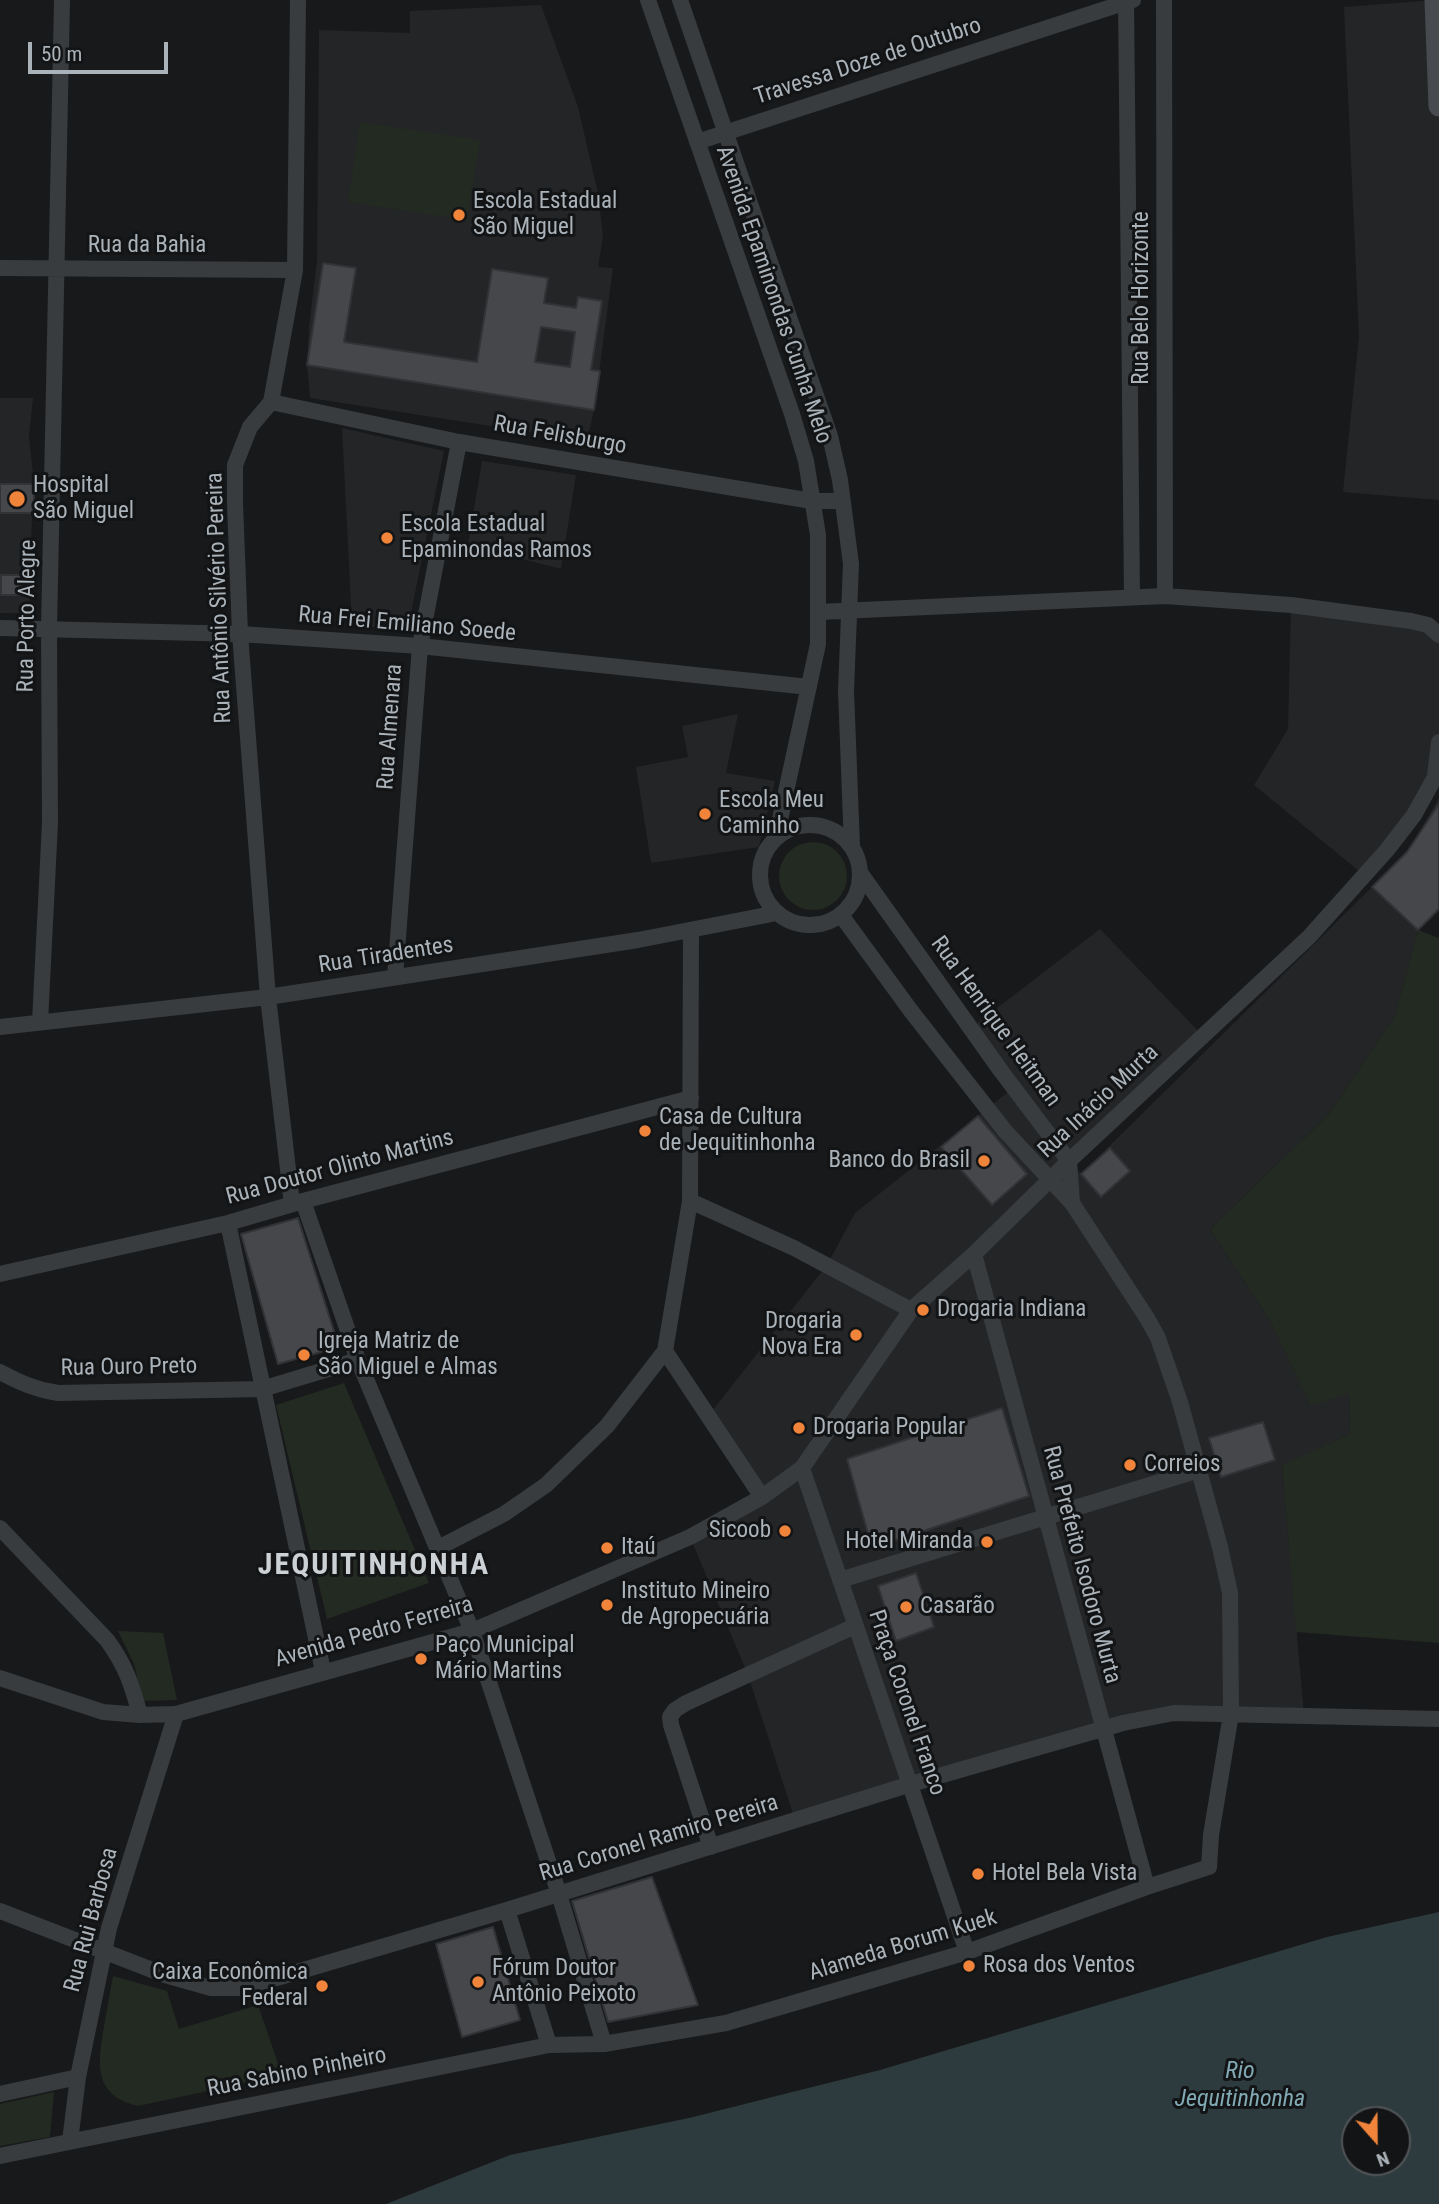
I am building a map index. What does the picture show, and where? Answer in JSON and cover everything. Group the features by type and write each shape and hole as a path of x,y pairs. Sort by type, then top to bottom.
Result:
{"street":[{"name":"Rua Porto Alegre","path":"40,1022 50,823 55,268 62,0"},
{"name":"Rua Antônio Silvério Pereira","path":"298,0 295,270 271,402 250,427 235,465 240,634 268,997 297,1202 358,1360 472,1630"},
{"name":"Avenida Epaminondas Cunha Melo","path":"648,0 792,414 806,461 818,535 818,644 776,838"},
{"name":"Avenida Epaminondas Cunha Melo","path":"680,0 830,436 844,501 851,564 846,691 852,846"},
{"name":"Rua Belo Horizonte","path":"1164,0 1165,596"},
{"path":"1435,0 1439,106"},
{"name":"Travessa Doze de Outubro","path":"697,142 1128,1"},
{"name":"Rua Belo Horizonte","path":"1128,1 1132,596"},
{"name":"Rua da Bahia","path":"0,268 295,270"},
{"name":"Rua Felisburgo","path":"271,402 458,442 812,501 844,501"},
{"name":"Rua Almenara","path":"395,977 420,646 458,442"},
{"path":"819,612 1165,596 1291,604 1412,621 1428,625 1439,635"},
{"name":"Rua Frei Emiliano Soede","path":"0,628 240,634 420,646 809,687"},
{"path":"1437,773 1439,742"},
{"name":"Rua Inácio Murta","path":"802,1468 911,1310 974,1254 1069,1161 1309,937 1387,850 1414,815 1437,773"},
{"path":"807,824 825,826 840,834 852,846 859,860 859,890 852,904 841,915 826,923 809,925 792,922 777,913 766,900 760,884 760,867 765,851 776,838 790,828 807,824"},
{"name":"Rua Henrique Heitman","path":"861,874 1001,1072 1069,1161"},
{"name":"Rua Tiradentes","path":"0,1027 268,997 691,930 777,913"},
{"path":"841,915 911,1011 1005,1131 1072,1203 1158,1338 1199,1470 1230,1592 1231,1714"},
{"path":"438,1548 504,1514 546,1485 607,1426 665,1351 690,1201 691,930"},
{"name":"Rua Doutor Olinto Martins","path":"0,1274 228,1223 297,1202 691,1098"},
{"path":"1069,1161 1072,1203"},
{"path":"690,1201 794,1248 911,1310"},
{"path":"228,1223 323,1671"},
{"name":"Rua Prefeito Isodoro Murta","path":"974,1254 1147,1887"},
{"path":"665,1351 762,1497"},
{"name":"Rua Ouro Preto","path":"0,1372 25,1385 58,1393 262,1389 358,1360"},
{"name":"Avenida Pedro Ferreira","path":"0,1678 103,1712 176,1714 472,1630 690,1537 762,1497 802,1468"},
{"name":"Praça Coronel Franco","path":"802,1468 967,1952"},
{"path":"841,1580 1199,1470"},
{"path":"0,1528 107,1640 122,1660 140,1715"},
{"path":"711,1847 670,1717 686,1703 855,1626"},
{"path":"472,1630 559,1894 604,2044"},
{"name":"Rua Coronel Ramiro Pereira","path":"0,1911 165,1975 211,1988 238,1988 507,1910 911,1784 1102,1728 1174,1713 1439,1719"},
{"name":"Rua Rui Barbosa","path":"70,2141 78,2077 109,1928 176,1714"},
{"name":"Alameda Borum Kuek","path":"604,2044 726,2023 967,1952 1209,1867 1211,1835 1231,1714"},
{"path":"507,1910 549,2045"},
{"name":"Rua Sabino Pinheiro","path":"0,2156 549,2045 604,2044"},
{"path":"0,2094 78,2077"}],"shaded area":[{"path":"1435,0 1439,106 1439,500 1343,492 1359,336 1344,7"},
{"name":"Escola Estadual São Miguel","path":"541,5 578,107 598,193 603,237 598,267 613,268 594,410 587,441 310,398 307,365 317,261 319,30 410,33 410,11"},
{"path":"360,122 480,140 467,220 348,202"},
{"name":"Hospital São Miguel","path":"0,398 33,398 29,436 34,484 29,575 30,613 0,613"},
{"name":"Escola Estadual Epaminondas Ramos","path":"342,428 444,451 407,632 352,624"},
{"path":"482,461 576,475 561,569 468,545"},
{"path":"1291,605 1411,621 1439,636 1439,742 1435,776 1365,876 1254,785 1288,729"},
{"name":"Escola Meu Caminho","path":"738,714 726,773 775,781 759,847 651,863 636,767 688,757 682,726"},
{"path":"1439,798 1439,909 1418,930 1395,1016 1328,1115 1210,1229 1269,1319 1311,1405 1349,1392 1350,1434 1282,1466 1304,1715 1174,1713 795,1820 748,1675 690,1537 761,1497 708,1416 827,1265 855,1213 1013,1088 975,1025 1100,929 1203,1036 1069,1161 1081,1174 1412,845"},
{"path":"813,842 826,845 837,852 844,863 847,876 844,889 837,900 826,907 813,910 800,907 789,900 782,889 779,876 782,863 789,852 800,845"},
{"path":"1418,930 1439,938 1439,1643 1296,1632 1282,1465 1350,1434 1349,1393 1311,1406 1269,1319 1210,1229 1328,1115 1395,1016"},
{"path":"344,1383 429,1583 327,1619 276,1405"},
{"path":"118,1631 163,1633 177,1700 143,1701 134,1664"},
{"path":"113,1976 167,1991 179,2029 258,2005 282,2075 138,2106 123,2101 105,2086 100,2065"},
{"path":"54,2092 50,2137 0,2146 0,2104"}],"water":[{"name":"Rio Jequitinhonha","path":"1439,1912 1439,2204 386,2204 510,2155 689,2118 880,2070 1327,1937"}],"building":[{"path":"323,263 356,268 344,342 477,362 492,269 548,278 544,303 576,308 578,297 602,301 591,370 600,371 594,410 307,365","holes":["541,327 575,332 570,367 535,362"]},
{"path":"0,484 34,484 34,513 0,513"},
{"path":"1,575 29,575 28,595 1,595"},
{"path":"1439,804 1439,909 1418,930 1372,887 1407,852"},
{"name":"Banco do Brasil","path":"978,1116 1027,1174 992,1205 941,1147"},
{"path":"1110,1148 1130,1171 1101,1197 1081,1174"},
{"name":"Igreja Matriz de São Miguel e Almas","path":"298,1218 339,1347 278,1364 241,1234"},
{"path":"1002,1408 1029,1496 872,1548 847,1459"},
{"path":"1263,1422 1275,1460 1221,1477 1209,1438"},
{"name":"Casarão","path":"916,1573 934,1627 896,1641 878,1586"},
{"path":"652,1877 698,2005 608,2022 572,1901"},
{"name":"Fórum Doutor Antônio Peixoto","path":"493,1927 520,2020 462,2037 436,1944"}],"place":[{"name":"Escola Estadual São Miguel","path":"459,215"},
{"name":"Hospital São Miguel","path":"17,499"},
{"name":"Escola Estadual Epaminondas Ramos","path":"387,538"},
{"name":"Escola Meu Caminho","path":"705,814"},
{"name":"Casa de Cultura de Jequitinhonha","path":"645,1131"},
{"name":"Banco do Brasil","path":"984,1161"},
{"name":"Drogaria Indiana","path":"923,1310"},
{"name":"Drogaria Nova Era","path":"856,1335"},
{"name":"Igreja Matriz de São Miguel e Almas","path":"304,1355"},
{"name":"Drogaria Popular","path":"799,1428"},
{"name":"Correios","path":"1130,1465"},
{"name":"Sicoob","path":"785,1531"},
{"name":"Hotel Miranda","path":"987,1542"},
{"name":"Itaú","path":"607,1548"},
{"name":"Instituto Mineiro de Agropecuária","path":"607,1605"},
{"name":"Casarão","path":"906,1607"},
{"name":"Paço Municipal Mário Martins","path":"421,1659"},
{"name":"Hotel Bela Vista","path":"978,1874"},
{"name":"Rosa dos Ventos","path":"969,1966"},
{"name":"Fórum Doutor Antônio Peixoto","path":"478,1982"},
{"name":"Caixa Econômica Federal","path":"322,1986"}],"district":[{"name":"JEQUITINHONHA","path":"374,1566"}]}
